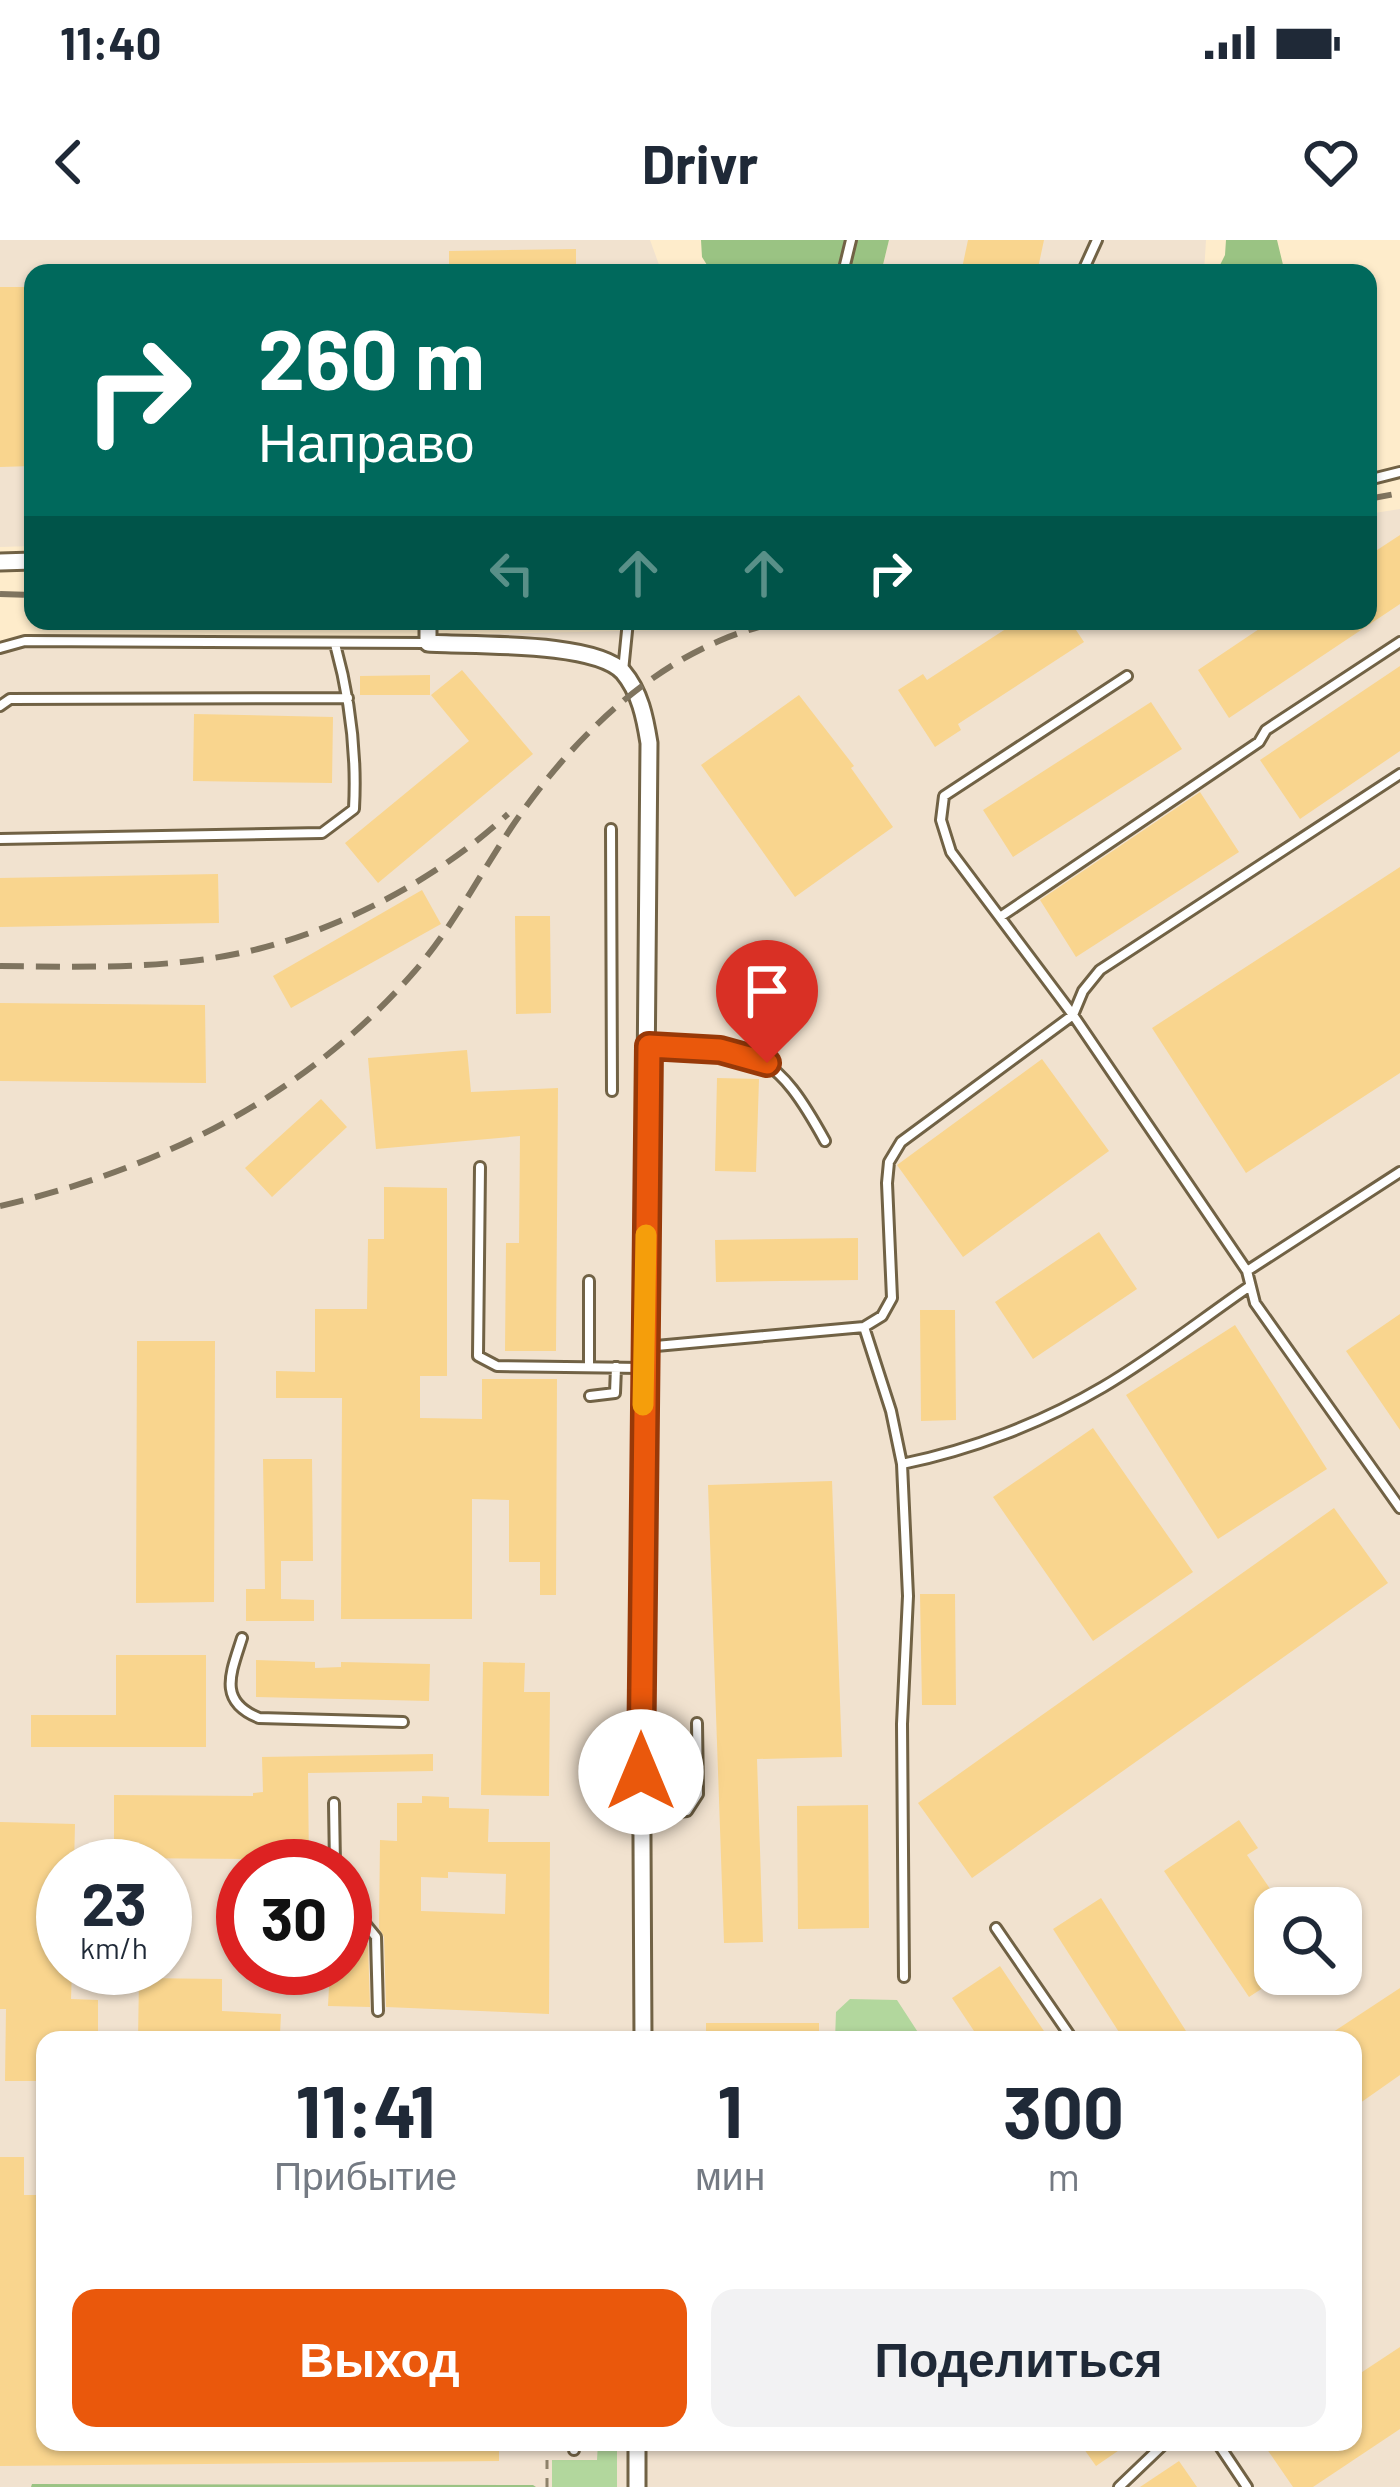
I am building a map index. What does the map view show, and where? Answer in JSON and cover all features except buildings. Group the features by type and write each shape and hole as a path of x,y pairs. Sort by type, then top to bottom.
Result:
{"street":[{"path":"428,630 428,643 562,649 606,661 623,672 636,691 649,743 643,2031"},
{"path":"637,2487 638,2451"}],"lane":[{"path":"623,672 627,630"},
{"path":"0,648 25,641 428,643"},
{"path":"1000,917 1400,642"},
{"path":"0,839 322,833 354,809 356,767 348,698 335,644"},
{"path":"1127,676 944,796 940,820 951,852 1073,1015 1247,1271 1256,1303 1400,1508"},
{"path":"0,706 10,699 348,698"},
{"path":"643,1347 864,1327 882,1316 892,1298 889,1162 901,1142 1073,1015 1100,970 1400,773"},
{"path":"611,829 612,1090"},
{"path":"649,1046 720,1050 767,1063 800,1095 825,1141"},
{"path":"480,1167 478,1356 497,1366 644,1368"},
{"path":"1247,1271 1400,1172"},
{"path":"589,1281 589,1367"},
{"path":"902,1464 971,1446 1103,1387 1250,1286"},
{"path":"864,1327 902,1464 908,1596 902,1724 904,1977"},
{"path":"590,1396 615,1393 616,1367"},
{"path":"242,1638 231,1696 241,1711 260,1718 403,1722"},
{"path":"641,1816 687,1811 698,1794 697,1723"},
{"path":"334,1803 335,1839"},
{"path":"996,1928 1067,2031"},
{"path":"372,1932 376,1937 378,2011"},
{"path":"1119,2487 1157,2451"},
{"path":"1222,2451 1247,2487"}],"path":[{"path":"547,2487 548,2451"}],"shaded area":[{"path":"0,240 650,240 659,264 24,264 24,546 0,547"},
{"path":"889,240 1206,240 1205,264 883,264"},
{"path":"1400,509 1400,2487 0,2487 0,645 668,630 1377,630 1377,513"}],"green space":[{"path":"701,240 889,240 883,264 706,264"},
{"path":"1226,240 1277,240 1283,264 1220,264"},
{"path":"850,1999 897,2000 917,2031 835,2031 836,2012"},
{"path":"598,2451 617,2451 617,2487 552,2487 552,2460 597,2460"},
{"path":"533,2485 536,2487 31,2487"}],"railway":[{"path":"1377,497 1400,493"},
{"path":"0,594 24,595"},
{"path":"0,1206 172,1149 226,1122 326,1056 428,955 511,828 577,745 658,675 688,656 752,630"},
{"path":"0,966 162,964 226,956 292,939 359,913 423,878 508,814"}],"slow traffic":[{"path":"643,1405 646,1235"}],"route":[{"path":"641,1772 649,1046 720,1050 767,1063"}]}
